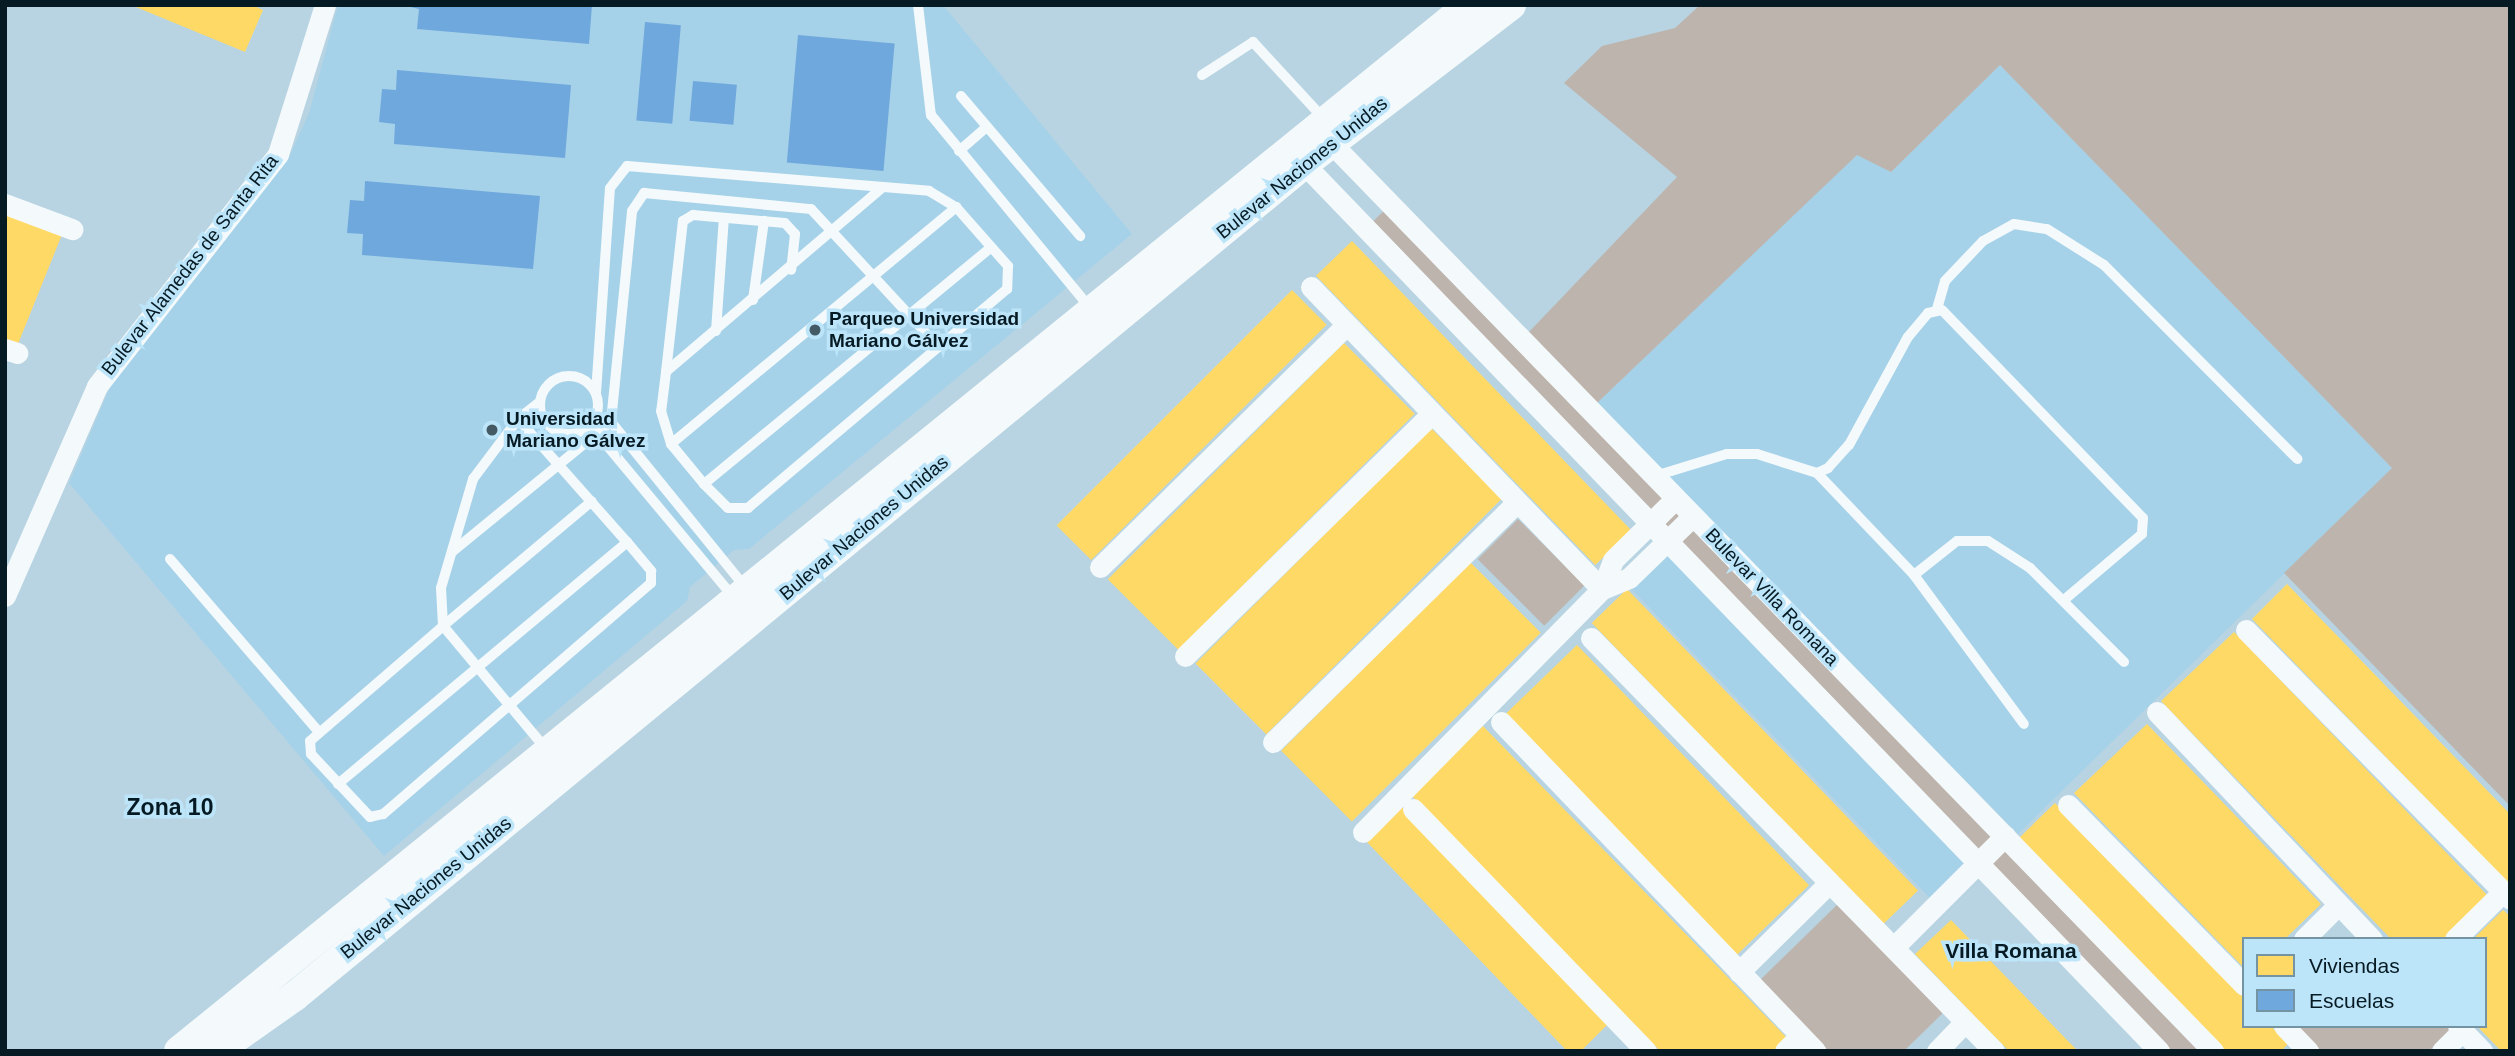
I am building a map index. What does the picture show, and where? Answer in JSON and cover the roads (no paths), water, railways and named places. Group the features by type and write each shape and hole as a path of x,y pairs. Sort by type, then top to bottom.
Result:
{"main road":[{"name":"Bulevar Naciones Unidas","path":"217,1051 295,996 1304,164 1329,132 1469,5"},
{"name":"Bulevar Naciones Unidas","path":"179,1051 275,967 1092,310 1329,132 1511,5"},
{"path":"275,967 274,986 295,996"},
{"path":"211,1051 236,1001"}],"street":[{"name":"Bulevar Alamedas de Santa Rita","path":"5,596 97,386 278,155 325,5"},
{"name":"Bulevar Villa Romana","path":"1329,132 1693,516 2213,1051"},
{"name":"Bulevar Villa Romana","path":"1304,164 1649,525 2159,1051"},
{"path":"5,204 72,229"},
{"path":"1311,287 1345,326 1602,589"},
{"path":"1100,567 1345,326"},
{"path":"1185,656 1431,414"},
{"path":"1363,832 1602,589 1613,561 1676,498"},
{"path":"1273,742 1517,502"},
{"path":"1602,589 1629,578 1693,516"},
{"path":"2246,630 2506,895 2457,937"},
{"path":"1591,638 1994,1051"},
{"path":"2157,712 2370,937"},
{"path":"1501,722 1739,972 1800,1046"},
{"path":"2068,806 2242,983"},
{"path":"1413,809 1646,1051"},
{"path":"1895,947 2005,836"},
{"path":"1739,972 1829,883"},
{"path":"2306,937 2338,905"},
{"path":"1937,1051 1965,1022"},
{"path":"2285,1028 2299,1048"},
{"path":"2442,1051 2460,1028 2482,1051"}],"lane":[{"path":"918,5 931,115 1092,310"},
{"path":"1202,75 1253,42 1329,132"},
{"path":"961,96 1080,236"},
{"path":"959,151 987,127"},
{"path":"590,425 596,393 610,188 621,169 641,164 929,191 956,207 1008,266 1010,285 748,508 728,508 671,444 661,411 680,226 694,215 764,221 793,229 791,270"},
{"path":"666,372 791,270 883,187"},
{"path":"451,553 600,435 611,422 639,197 656,191 797,205 836,230 939,347"},
{"path":"671,444 956,207"},
{"path":"716,331 724,218"},
{"path":"753,300 764,221"},
{"path":"1817,473 1844,453 1908,337 1937,309 1945,281 1983,241 2014,223 2048,229 2104,265 2297,459"},
{"path":"704,484 912,316 991,247"},
{"path":"1937,309 2143,518 2142,534 2064,600"},
{"path":"547,749 443,626 441,588 473,479 518,419 540,402 548,385 564,376 583,379 596,393"},
{"path":"540,402 545,420 559,432 590,425"},
{"path":"518,419 561,466 627,542 651,571 646,593 509,705 383,814 359,811 311,754 317,730 592,502"},
{"path":"611,422 740,593"},
{"path":"590,425 740,593"},
{"path":"1655,476 1694,460 1743,453 1817,473 1914,575 2024,724"},
{"path":"1914,575 1947,545 1978,539 2030,568 2124,662"},
{"path":"338,783 475,665 627,542"},
{"path":"170,559 317,730"}],"place":[{"name":"Parqueo Universidad Mariano Gálvez","path":"815,330"},
{"name":"Universidad Mariano Gálvez","path":"492,430"}],"district":[{"name":"Zona 10","path":"170,807"},
{"name":"Villa Romana","path":"2011,951"}]}
